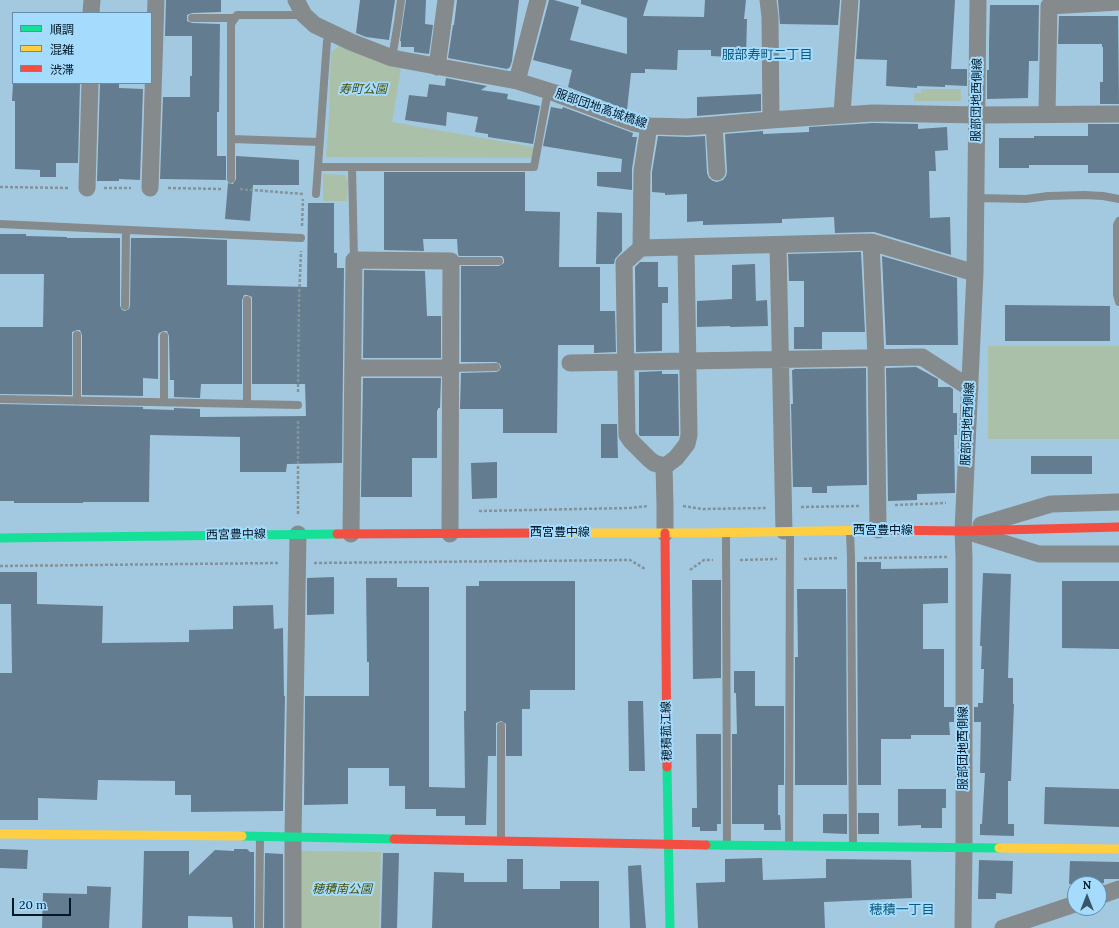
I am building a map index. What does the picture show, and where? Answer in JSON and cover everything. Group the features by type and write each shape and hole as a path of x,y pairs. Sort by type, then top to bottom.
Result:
{"street":[{"path":"91,12 92,0"},
{"path":"150,188 156,0"},
{"path":"437,67 446,0"},
{"path":"517,81 538,0"},
{"path":"768,0 770,17 771,120"},
{"path":"842,114 850,0"},
{"name":"服部団地西側線","path":"963,928 963,531 975,273 978,0"},
{"path":"1047,114 1049,6 1119,2"},
{"name":"服部団地高城橋線","path":"300,7 316,25 351,42 392,58 517,81 634,123 649,126 687,127 842,114 873,113 977,115 1119,114"},
{"path":"87,188 90,84"},
{"path":"714,125 718,172"},
{"path":"641,248 642,170 649,126"},
{"path":"686,248 688,440 672,462 664,466 649,459 631,442 627,435 624,263 641,248 872,242 975,273"},
{"path":"872,242 876,357 878,530"},
{"path":"778,245 784,508 787,531"},
{"path":"351,534 354,260 451,260 450,534"},
{"path":"570,363 922,357 970,388"},
{"path":"353,368 450,368"},
{"path":"664,466 665,533"},
{"path":"963,531 1051,504 1119,502"},
{"name":"西宮豊中線","path":"0,538 298,534 726,533 850,530 963,531 1119,527"},
{"path":"963,531 1039,554 1119,554"},
{"name":"穂積菰江線","path":"665,533 670,928"},
{"path":"294,928 293,837 298,534"},
{"path":"0,834 260,836 727,846 1119,849"},
{"path":"1107,894 1119,890"},
{"path":"1003,928 1067,907"}],"lane":[{"path":"392,58 401,0"},
{"path":"231,179 231,24 237,15 300,7"},
{"path":"192,18 236,18"},
{"path":"316,194 327,41 332,33"},
{"path":"318,167 534,167 548,91"},
{"path":"231,139 319,142"},
{"path":"352,167 354,260"},
{"path":"976,198 1026,199 1048,196 1103,196 1119,200"},
{"path":"1119,221 1117,225 1116,241 1117,295 1119,302"},
{"path":"0,224 301,238"},
{"path":"125,306 126,230"},
{"path":"451,260 499,261"},
{"path":"247,300 247,404"},
{"path":"77,335 77,401"},
{"path":"164,336 164,402"},
{"path":"450,368 496,367"},
{"path":"0,399 298,405"},
{"path":"850,530 853,847"},
{"path":"787,531 790,559 788,846"},
{"path":"726,533 727,846"},
{"path":"501,726 501,841"},
{"path":"259,928 260,836"}],"path":[{"path":"0,187 228,189"},
{"path":"236,189 316,194"},
{"path":"298,514 299,299 303,194"},
{"path":"682,506 702,509 784,508 965,502"},
{"path":"690,570 704,560 964,557"},
{"path":"0,566 630,560 645,569"}],"green space":[{"name":"寿町公園","path":"341,45 401,69 392,122 533,147 533,158 326,157 331,52"},
{"path":"921,89 961,89 961,101 914,101 914,93 921,93"},
{"path":"323,174 345,175 348,180 347,201 323,201"},
{"path":"988,346 1119,346 1119,439 988,439"},
{"name":"穂積南公園","path":"301,851 381,852 379,928 301,928"}],"building":[{"path":"166,0 221,0 221,12 192,13 187,15 187,21 192,23 220,24 217,156 226,156 226,180 160,179 163,97 190,97 190,76 192,76 192,36 165,36"},
{"path":"360,0 395,0 389,40 366,37 356,33"},
{"path":"406,0 426,0 425,24 433,25 429,54 414,52 414,47 401,47 400,41"},
{"path":"457,0 519,0 510,67 507,69 448,58"},
{"path":"549,0 579,7 570,40 627,54 627,18 581,4 581,0 648,0 643,16 704,17 705,0 746,0 744,19 747,19 746,58 711,56 711,50 678,50 677,70 645,69 645,73 631,73 627,110 568,87 572,70 533,60"},
{"path":"778,0 840,0 838,25 780,24"},
{"path":"860,0 955,0 951,69 967,69 967,86 917,86 917,88 886,86 887,60 856,59"},
{"path":"990,5 1039,5 1038,61 1029,61 1028,98 987,99"},
{"path":"1059,16 1118,16 1119,104 1100,104 1100,82 1103,82 1102,44 1058,44"},
{"path":"446,78 487,86 481,90 508,94 507,99 540,106 533,144 488,137 488,134 475,132 478,117 447,112 446,126 405,120 409,95 427,97 429,84 445,86"},
{"path":"13,84 80,84 78,163 56,163 56,177 40,177 40,170 15,169 15,101 12,101"},
{"path":"100,84 119,84 119,88 143,89 140,180 119,179 119,181 97,181"},
{"path":"761,94 761,111 697,116 697,97"},
{"path":"551,107 562,109 563,107 633,133 632,137 637,137 632,169 632,190 597,186 597,172 621,172 622,159 543,146"},
{"path":"873,123 918,124 918,129 947,127 948,150 935,151 936,171 929,171 930,218 950,217 951,255 874,232 835,233 834,217 782,219 782,223 703,225 703,221 687,222 687,194 665,195 665,193 652,192 652,172 658,136 705,136 707,173 709,178 717,182 723,180 727,172 725,134 763,131 763,134 809,132 809,127"},
{"path":"1088,124 1119,124 1119,173 1088,173 1088,165 1029,165 1029,168 999,168 999,138 1034,138 1034,136 1088,136"},
{"path":"236,156 299,160 299,185 253,185 250,221 225,219 228,183 233,184 236,179"},
{"path":"384,172 525,172 525,211 560,212 559,267 600,267 600,311 615,311 616,352 594,353 594,345 558,345 557,433 503,433 503,409 460,409 461,373 496,372 499,371 501,367 500,364 496,362 461,362 461,266 499,266 504,263 504,259 502,256 459,256 457,239 423,239 424,251 384,250"},
{"path":"308,203 334,203 334,253 337,253 337,268 344,268 342,463 287,464 286,472 240,472 240,437 150,435 149,502 14,503 14,501 0,501 0,404 143,407 143,409 174,410 174,408 200,409 200,417 306,416 305,384 252,384 252,297 247,295 244,295 242,300 242,384 201,384 200,398 174,397 174,380 170,380 169,336 167,331 164,331 159,333 158,336 158,379 143,378 143,396 82,395 82,335 80,330 77,330 72,332 72,395 0,394 0,327 43,327 44,274 0,274 0,234 26,234 26,236 67,238 120,238 120,306 122,310 125,311 129,309 130,306 131,238 227,240 227,285 307,287"},
{"path":"597,212 622,213 622,251 615,259 614,264 596,264"},
{"path":"861,252 865,332 822,332 822,349 794,349 794,327 804,327 804,281 789,281 788,254"},
{"path":"882,256 957,278 958,345 886,345"},
{"path":"640,262 658,262 658,287 668,287 668,303 662,303 662,351 636,352 635,267"},
{"path":"755,264 756,301 767,300 768,326 697,327 697,301 732,299 732,265"},
{"path":"364,270 425,271 427,316 441,316 441,358 363,358"},
{"path":"1005,305 1110,306 1110,341 1005,341"},
{"path":"916,367 938,379 938,387 950,387 953,389 953,413 957,413 957,435 954,435 955,493 917,494 917,500 888,501 886,368"},
{"path":"866,368 867,485 827,486 827,493 812,493 812,487 793,487 791,404 793,404 792,370"},
{"path":"662,371 662,374 678,374 679,436 640,436 639,372"},
{"path":"363,378 441,378 440,408 437,410 437,458 412,458 412,497 361,497"},
{"path":"601,424 617,424 618,458 601,458"},
{"path":"1031,456 1092,456 1092,474 1031,474"},
{"path":"497,462 497,498 472,499 471,463"},
{"path":"857,562 881,562 881,569 948,568 948,603 923,604 923,649 944,649 944,707 954,707 954,722 949,722 950,735 911,735 911,739 881,739 881,785 858,785"},
{"path":"0,572 37,572 37,604 103,606 102,643 189,642 189,630 233,629 233,606 273,605 274,629 283,628 285,696 283,811 191,812 191,795 175,795 175,781 98,780 97,800 38,798 38,820 0,820 0,673 12,673 11,604 0,604"},
{"path":"983,573 1011,574 1008,678 1013,678 1014,704 1011,781 1008,781 1008,824 1014,824 1014,836 980,835 985,773 980,773 981,722 974,722 974,707 978,707 978,703 983,703 984,669 981,669 982,646 980,646"},
{"path":"334,577 334,614 307,615 307,578"},
{"path":"366,578 397,578 397,587 429,587 429,787 465,788 464,711 466,711 466,586 479,586 479,581 575,581 575,690 530,690 530,709 522,709 522,756 506,756 506,724 501,721 496,723 496,756 488,756 486,825 465,825 465,816 436,816 436,809 405,809 405,786 389,786 389,768 348,768 348,804 304,805 305,696 369,696"},
{"path":"692,580 721,580 721,678 693,679"},
{"path":"1062,581 1119,581 1119,649 1062,648"},
{"path":"797,589 846,589 847,785 795,785 795,657 798,657"},
{"path":"734,671 755,671 755,706 784,706 784,785 778,785 778,815 780,815 781,830 764,830 764,824 732,824 732,734 737,734"},
{"path":"628,701 643,701 645,771 629,771"},
{"path":"696,734 721,734 721,824 717,824 717,831 700,831 700,827 692,827 692,808 697,808"},
{"path":"1045,787 1119,789 1119,827 1044,824"},
{"path":"898,789 946,789 946,808 942,808 942,828 921,828 921,825 898,826"},
{"path":"858,813 879,813 879,834 858,834"},
{"path":"823,814 847,814 847,834 823,833"},
{"path":"0,849 28,850 27,869 0,868"},
{"path":"234,849 247,849 250,852 254,852 254,928 233,928 232,917 188,916 188,928 142,928 144,851 189,851 189,875 215,850 234,851"},
{"path":"265,853 283,854 283,928 264,928"},
{"path":"383,853 399,853 397,928 381,928"},
{"path":"762,858 763,880 826,878 826,859 911,860 912,898 824,902 825,928 698,928 696,883 725,882 725,859"},
{"path":"507,859 523,859 523,889 560,889 560,881 599,881 599,928 432,928 434,872 464,873 464,882 507,882"},
{"path":"979,860 1013,861 1012,894 996,893 996,899 978,899"},
{"path":"1070,861 1119,862 1119,879 1107,879 1107,876 1069,876"},
{"path":"641,865 646,928 630,928 628,866"},
{"path":"87,886 111,887 109,928 42,928 43,893 87,894"}],"traffic: fast":[{"path":"0,538 337,534"},
{"path":"667,767 670,928"},
{"path":"242,836 394,839"},
{"path":"706,845 999,848"}],"traffic: slow":[{"path":"543,533 703,533 877,530"},
{"path":"0,834 242,836"},
{"path":"999,848 1119,849"}],"traffic: jam":[{"path":"877,530 963,531 1119,527"},
{"path":"337,534 543,533"},
{"path":"665,533 667,767"},
{"path":"394,839 706,845"}],"district":[{"name":"服部寿町二丁目","path":"767,55"},
{"name":"穂積一丁目","path":"902,910"}]}
